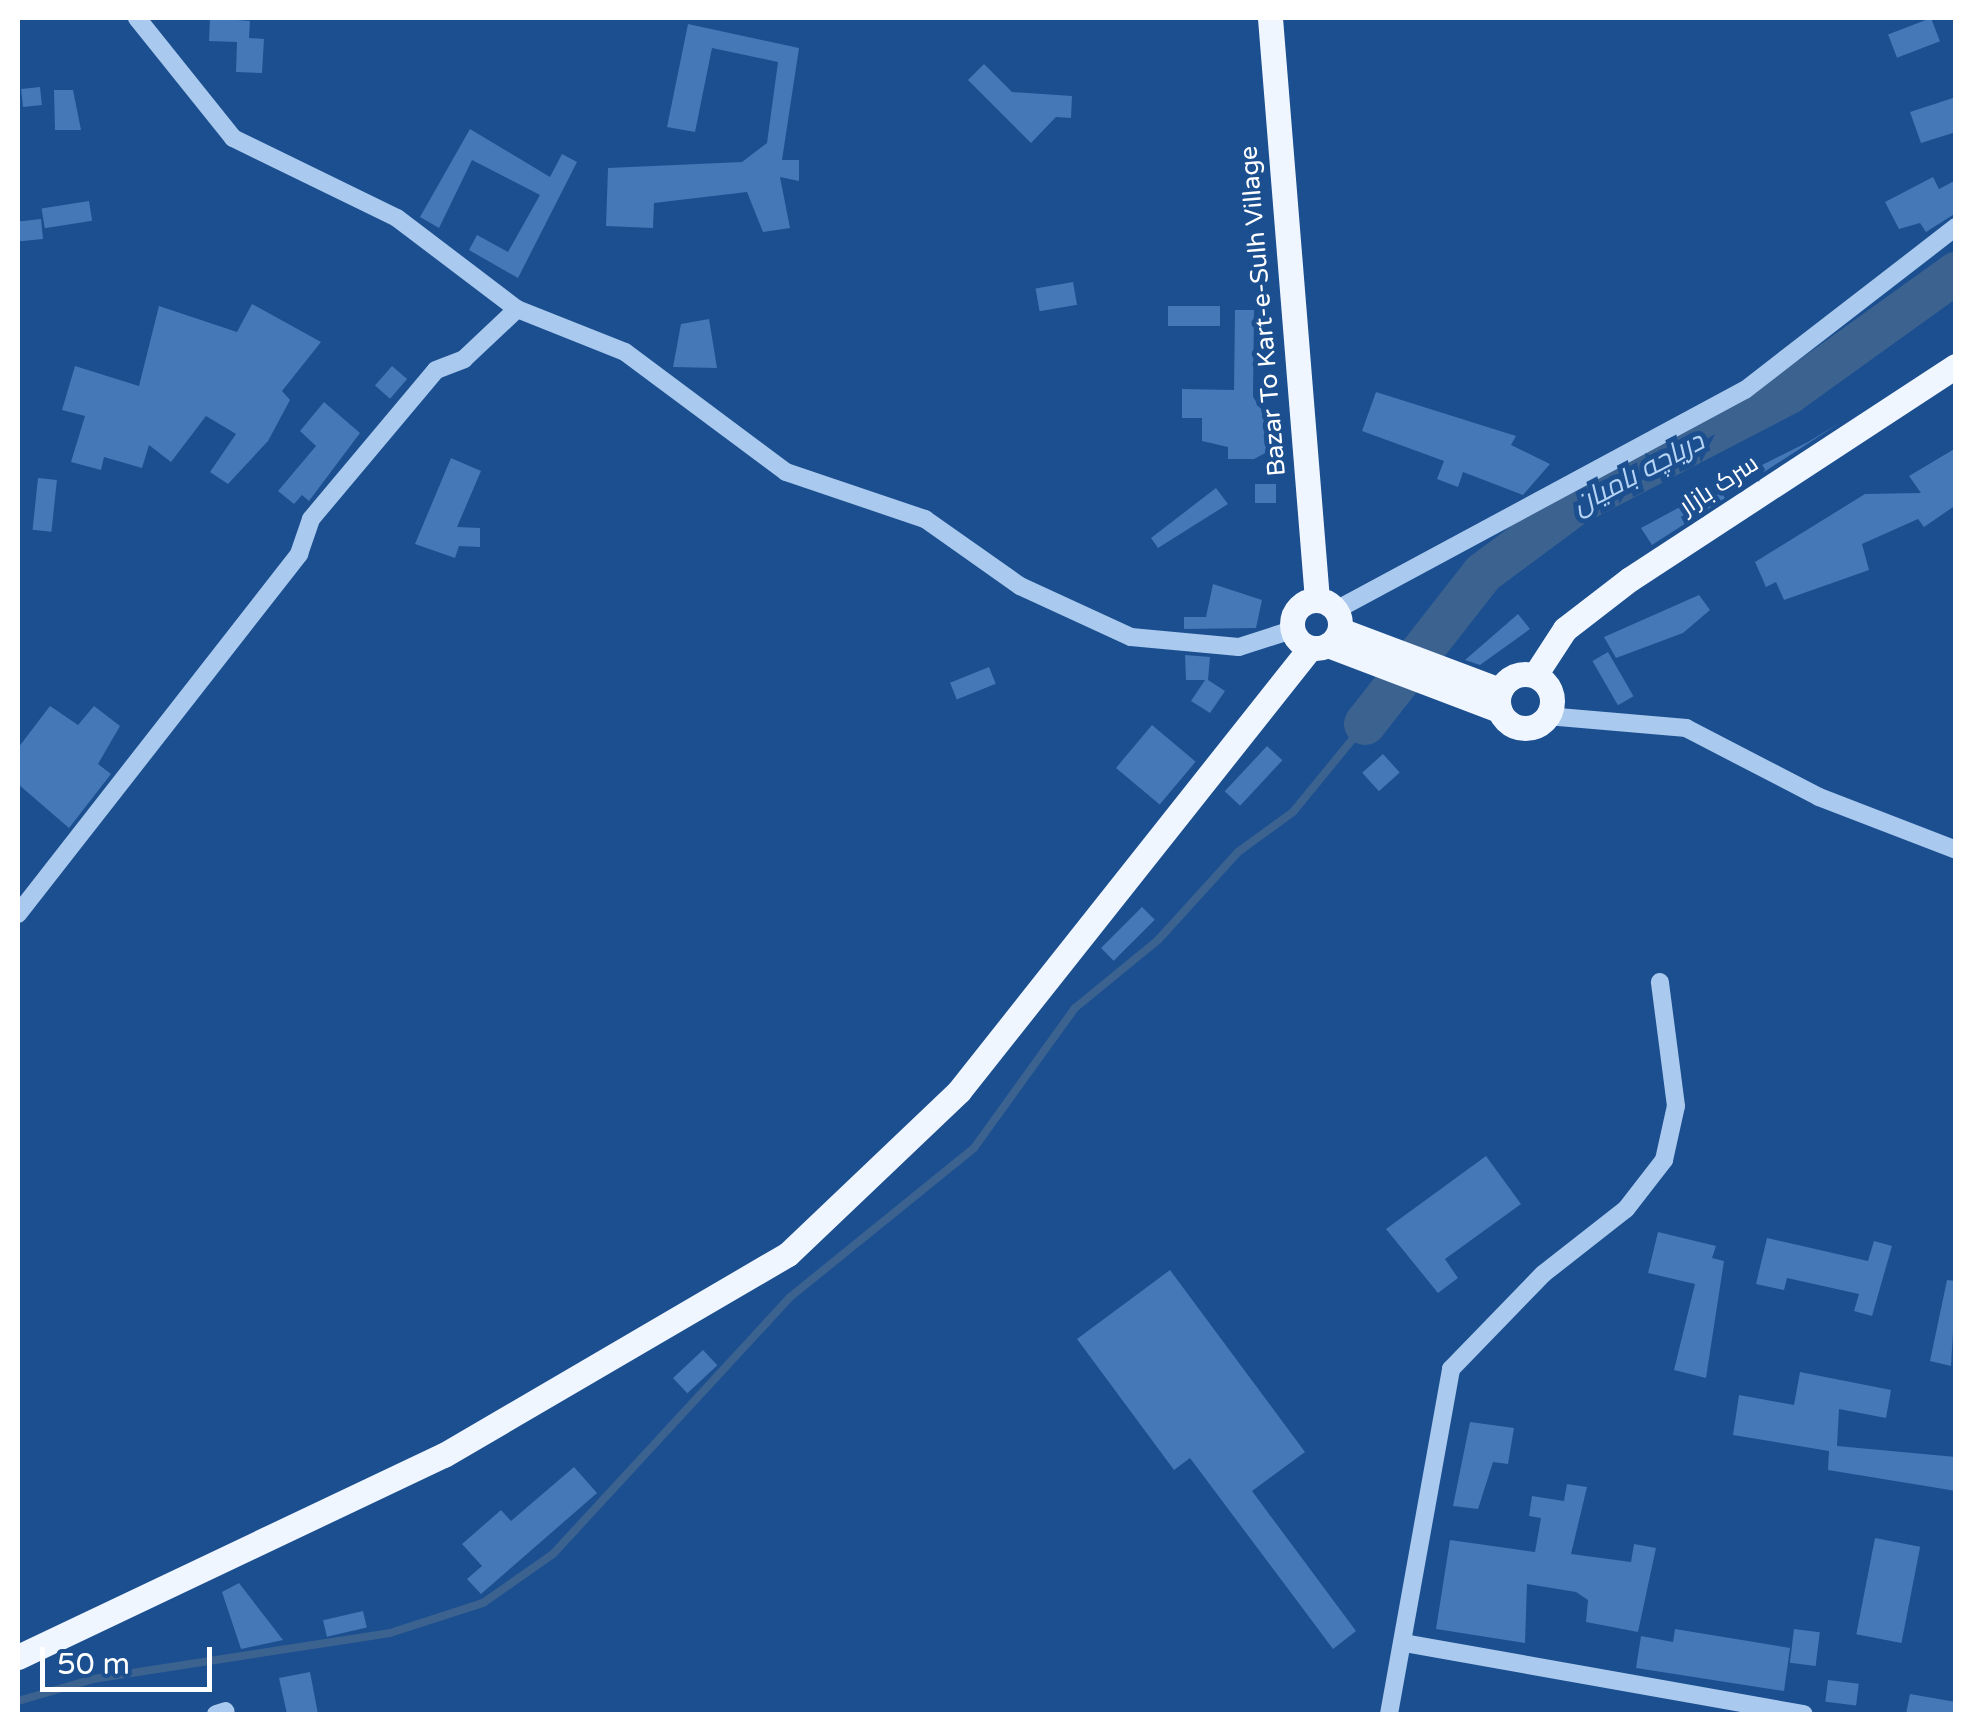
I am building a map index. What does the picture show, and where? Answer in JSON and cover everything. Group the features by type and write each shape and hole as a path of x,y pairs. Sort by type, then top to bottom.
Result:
{"main road":[{"name":"Bazar To Kart-e-Sulh Village","path":"1270,18 1326,627"},
{"name":"سرک بازار","path":"1535,676 1564,629 1630,578 1956,366"},
{"path":"1326,627 1292,630 1296,609 1371,652 1452,677 1499,700 1521,728 1547,716 1551,694 1535,676 1518,674 1499,700"},
{"path":"18,1657 444,1455 788,1254 959,1091 1326,627"}],"street":[{"path":"137,18 233,138 397,218 517,309 625,352 786,472 925,519 1020,586 1131,637 1239,647 1292,630"},
{"path":"1326,627 1745,390 1956,226"},
{"path":"18,914 299,554 310,520 436,370 464,359 517,309"},
{"path":"1547,716 1686,728 1820,797 1956,850"},
{"path":"1390,1714 1452,1368 1543,1274 1626,1209 1664,1160 1676,1106 1660,982"},
{"path":"1404,1643 1804,1714"}],"building":[{"path":"210,18 250,21 249,38 264,39 262,73 236,72 237,42 209,41"},
{"path":"1931,18 1940,41 1897,58 1888,34"},
{"path":"688,24 799,48 782,160 799,160 799,181 780,177 790,228 763,232 747,192 654,203 653,228 606,226 608,168 742,162 767,143 778,62 712,48 695,132 667,127"},
{"path":"984,64 1012,92 1072,96 1071,118 1056,117 1031,143 968,80"},
{"path":"40,87 42,105 23,107 21,89"},
{"path":"54,90 73,90 81,130 55,130"},
{"path":"1956,97 1956,132 1921,143 1910,112"},
{"path":"470,129 550,177 562,154 577,162 518,278 469,250 477,235 508,252 540,195 472,160 439,228 420,217"},
{"path":"1933,177 1939,189 1956,180 1956,213 1926,232 1920,223 1899,229 1885,202"},
{"path":"89,201 92,221 45,228 42,209"},
{"path":"41,219 43,239 20,241 18,221"},
{"path":"1073,282 1077,305 1040,311 1036,289"},
{"path":"252,304 321,342 282,391 290,400 268,441 228,484 210,472 236,434 206,416 171,462 149,445 142,468 104,457 101,470 71,462 85,416 62,410 75,366 139,386 159,306 237,332"},
{"path":"1168,306 1220,306 1220,326 1168,326"},
{"path":"1235,310 1254,310 1253,397 1284,443 1254,459 1228,459 1228,447 1202,441 1202,418 1182,418 1182,389 1234,390"},
{"path":"709,319 717,368 673,367 681,324"},
{"path":"392,366 407,379 390,399 375,386"},
{"path":"1376,392 1516,436 1511,445 1550,464 1523,495 1463,472 1458,487 1437,479 1444,461 1362,431"},
{"path":"324,402 360,433 309,501 302,495 294,504 278,491 316,446 300,431"},
{"path":"1841,422 1764,472 1760,466 1808,442"},
{"path":"1956,448 1956,505 1924,527 1918,519 1862,544 1869,570 1784,600 1776,582 1766,587 1755,562 1865,494 1921,493 1909,476"},
{"path":"451,458 481,471 457,527 480,528 480,547 459,546 455,558 415,544"},
{"path":"38,478 57,480 51,532 33,530"},
{"path":"1255,484 1276,484 1276,503 1255,503"},
{"path":"1717,487 1725,498 1652,545 1641,528"},
{"path":"1216,488 1228,504 1158,548 1151,538"},
{"path":"1213,584 1262,600 1256,628 1184,629 1184,617 1206,617"},
{"path":"1699,595 1710,610 1683,633 1616,658 1604,637"},
{"path":"1518,614 1530,629 1480,665 1465,660"},
{"path":"1608,652 1634,696 1618,705 1592,661"},
{"path":"1185,655 1210,657 1208,680 1225,691 1210,713 1191,701 1205,680 1186,680"},
{"path":"989,667 996,684 957,699 950,683"},
{"path":"50,706 78,725 94,706 120,726 98,764 111,774 69,828 18,784 18,748"},
{"path":"1152,725 1196,762 1160,805 1116,768"},
{"path":"1267,746 1282,760 1240,806 1225,791"},
{"path":"1383,754 1400,773 1379,791 1362,773"},
{"path":"1142,907 1155,920 1114,961 1101,948"},
{"path":"1486,1156 1521,1204 1445,1259 1458,1278 1438,1293 1386,1229"},
{"path":"1658,1232 1716,1246 1712,1258 1724,1261 1706,1378 1674,1370 1695,1284 1648,1273"},
{"path":"1767,1238 1868,1261 1874,1241 1892,1246 1872,1316 1854,1311 1859,1294 1787,1278 1784,1290 1756,1284"},
{"path":"1170,1270 1305,1452 1252,1491 1356,1631 1333,1649 1190,1458 1174,1470 1077,1339"},
{"path":"1947,1280 1956,1281 1951,1366 1930,1361"},
{"path":"703,1350 717,1365 687,1393 673,1378"},
{"path":"1800,1372 1891,1390 1886,1418 1839,1409 1837,1446 1956,1457 1956,1491 1828,1470 1829,1451 1733,1435 1739,1395 1794,1405"},
{"path":"1470,1422 1514,1428 1508,1464 1493,1462 1478,1509 1453,1506"},
{"path":"574,1467 597,1493 481,1594 467,1579 482,1566 462,1544 501,1510 511,1521"},
{"path":"1567,1484 1587,1487 1571,1554 1631,1562 1634,1544 1656,1548 1638,1632 1586,1622 1588,1600 1576,1592 1527,1584 1525,1643 1436,1629 1450,1540 1535,1552 1541,1518 1529,1516 1532,1496 1564,1501"},
{"path":"1875,1538 1920,1547 1901,1643 1856,1634"},
{"path":"239,1583 283,1640 241,1649 222,1592"},
{"path":"363,1611 367,1628 327,1637 323,1620"},
{"path":"1675,1629 1790,1648 1784,1691 1636,1668 1641,1636 1673,1642"},
{"path":"1794,1629 1820,1632 1816,1666 1790,1663"},
{"path":"310,1672 318,1714 287,1714 279,1678"},
{"path":"1828,1680 1859,1684 1856,1706 1825,1702"},
{"path":"1910,1694 1956,1702 1956,1714 1906,1714"}],"waterway":[{"name":"دریاچه بامیان","path":"1365,724 1483,573 1576,504 1789,393 1956,273"},
{"path":"18,1701 93,1679 390,1633 483,1603 553,1554 789,1298 974,1148 1075,1008 1158,940 1238,852 1293,812 1365,724"}]}
